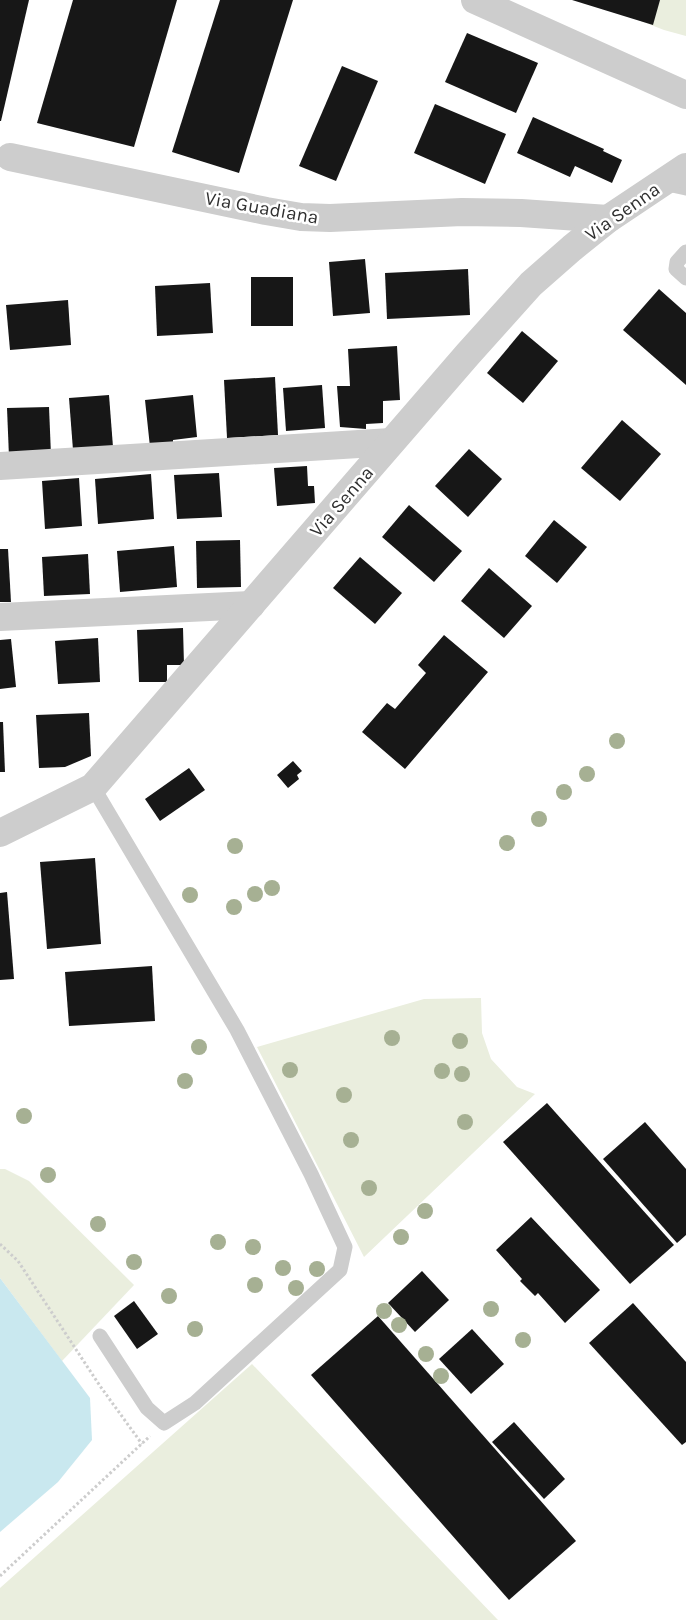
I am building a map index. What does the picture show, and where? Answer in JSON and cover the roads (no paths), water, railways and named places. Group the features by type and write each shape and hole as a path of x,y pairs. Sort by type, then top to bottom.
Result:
{"street":[{"path":"474,0 686,94"},
{"name":"Via Guadiana","path":"10,156 266,211 301,216 350,218 477,212 608,219"},
{"name":"Via Senna","path":"0,833 93,788 391,442 531,284 608,219 675,185 686,168"},
{"path":"0,466 391,442"},
{"path":"0,617 251,605"}],"lane":[{"path":"686,252 677,262 676,269 686,278"},
{"path":"93,788 237,1030 311,1174 345,1247 340,1270 195,1403 164,1424 147,1408 100,1336"}],"water":[{"path":"0,1278 90,1398 92,1440 58,1482 0,1532"}]}
